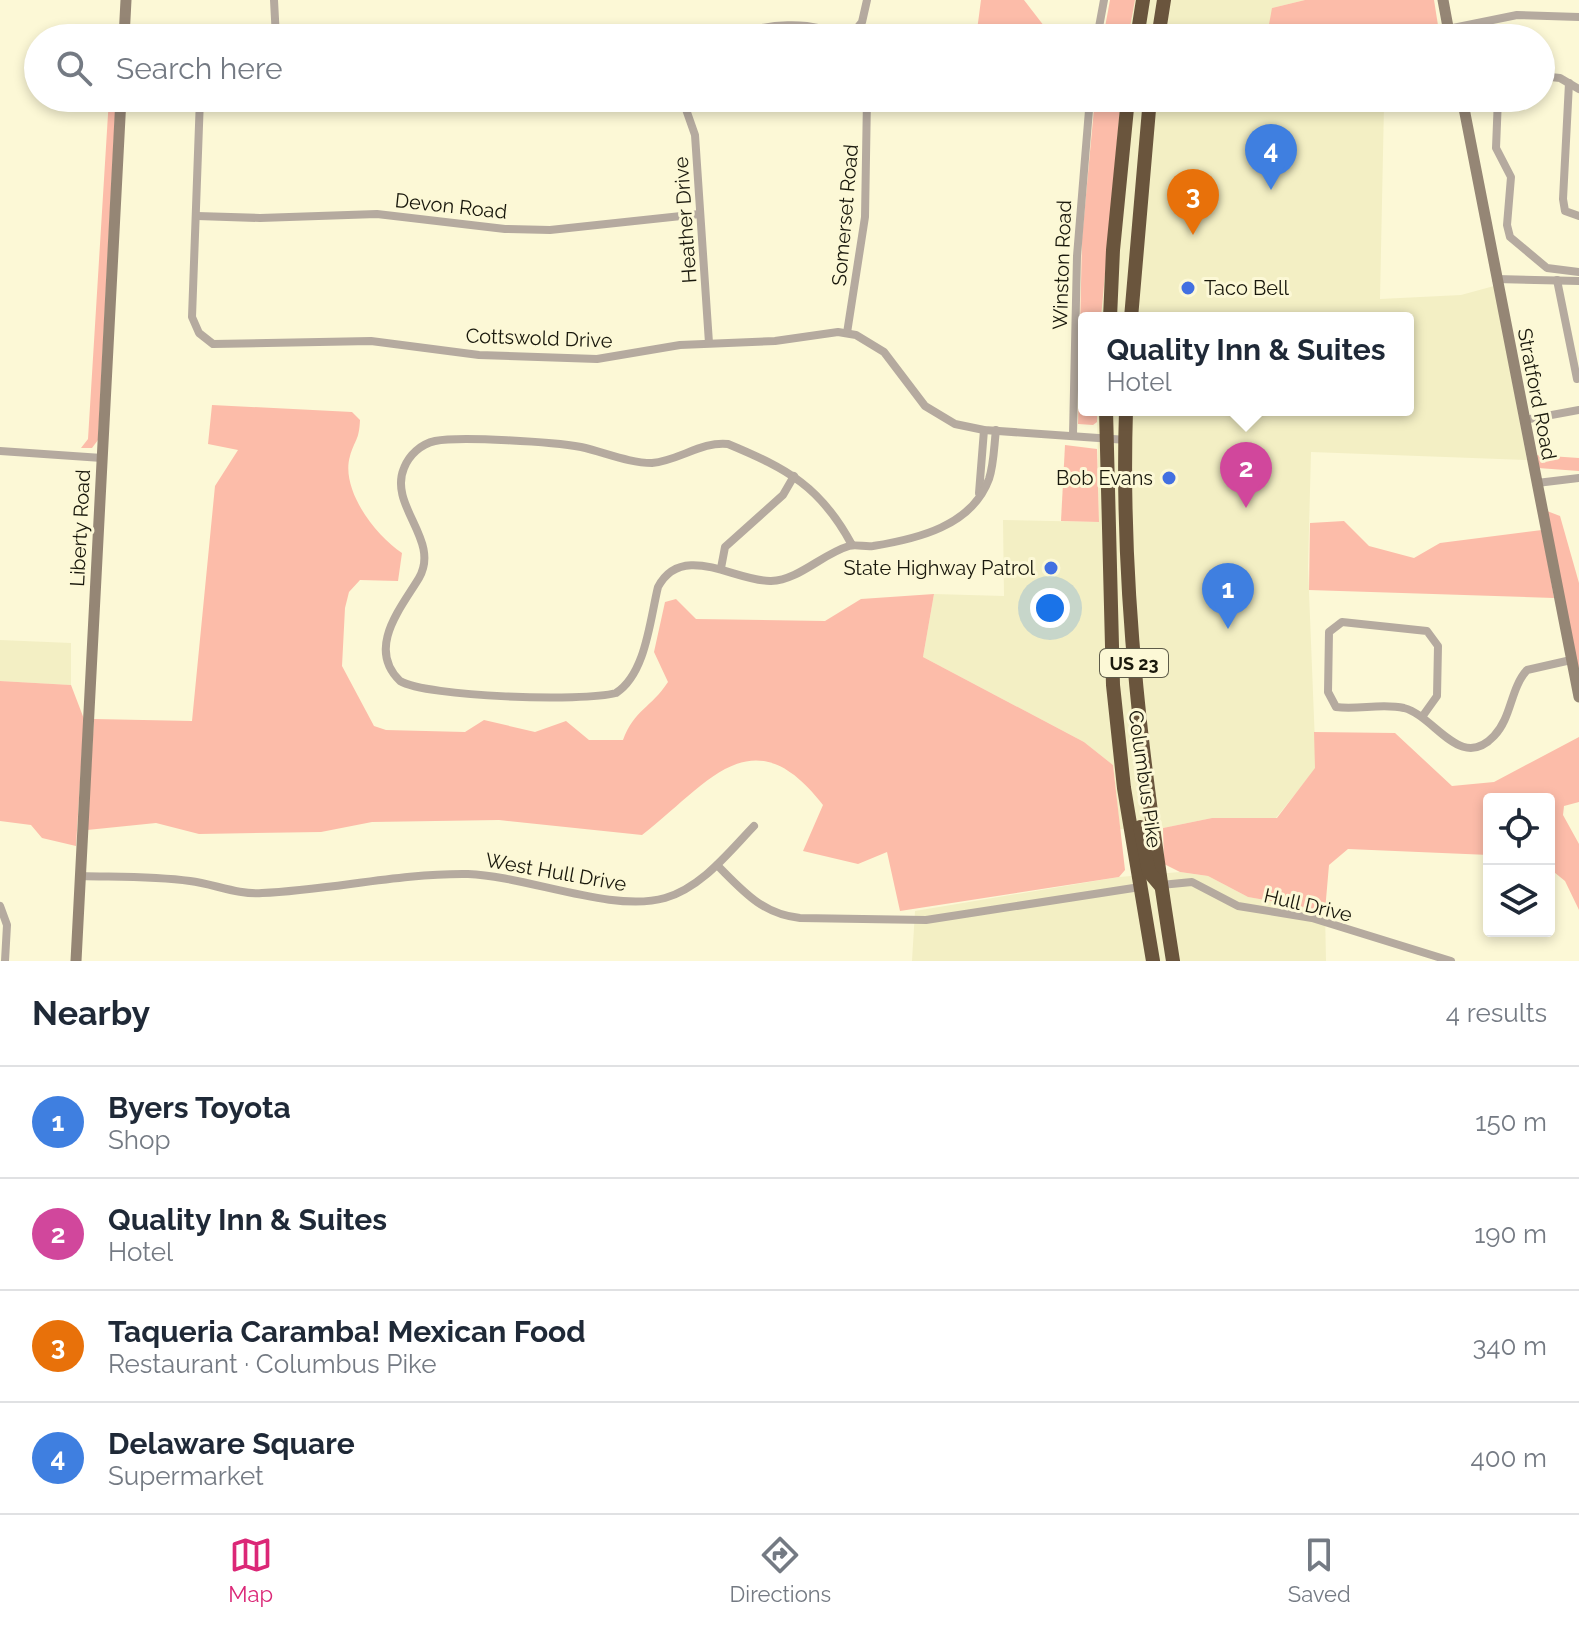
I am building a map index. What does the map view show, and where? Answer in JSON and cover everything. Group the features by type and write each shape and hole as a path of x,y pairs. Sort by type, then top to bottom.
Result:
{"highway":[{"path":"1139,24 1143,0"},
{"path":"1160,24 1164,0"},
{"path":"1110,312 1127,112"},
{"path":"1132,312 1149,112"},
{"name":"Columbus Pike","path":"1106,416 1113,685 1124,788 1153,961"},
{"name":"Columbus Pike","path":"1126,416 1128,539 1137,711 1173,961"},
{"path":"1124,788 1135,799 1149,872 1160,885"},
{"path":"1140,887 1152,901 1166,961"}],"street":[{"path":"125,24 126,0"},
{"path":"274,0 275,24"},
{"path":"860,24 867,0"},
{"path":"1100,24 1104,0"},
{"path":"1443,0 1447,24"},
{"path":"1485,24 1517,15 1579,17"},
{"path":"1555,77 1579,89"},
{"path":"1569,83 1563,199 1565,211 1579,216"},
{"name":"Liberty Road","path":"76,961 120,112"},
{"name":"Cottswold Drive","path":"200,112 192,317 199,333 213,344 371,341 479,355 597,359 709,343 847,333"},
{"name":"Heather Drive","path":"687,112 695,135 709,343"},
{"name":"Somerset Road","path":"847,333 865,217 867,112"},
{"name":"Winston Road","path":"1073,434 1077,256 1089,112"},
{"name":"Stratford Road","path":"1465,112 1579,697"},
{"path":"1497,112 1496,148 1511,177 1507,225 1510,237 1547,268 1579,272"},
{"name":"Devon Road","path":"197,216 260,218 377,214 483,227 550,230 700,214"},
{"path":"1488,238 1510,237"},
{"path":"1496,279 1579,281"},
{"path":"1557,280 1577,379"},
{"path":"847,333 884,352 915,394 934,413 955,424 984,430 1127,440"},
{"path":"1524,420 1579,410"},
{"path":"979,495 984,430"},
{"path":"852,545 825,501 794,476 723,443 650,463 558,444 437,440 418,449 405,465 401,478 402,494 424,545 425,563 392,623 386,643 387,660 400,681 425,688 547,697 616,693 630,681 635,671 663,579 686,567 721,568 760,580 779,580 852,545 871,546 940,529 964,515 989,478 996,430"},
{"path":"0,451 102,458"},
{"path":"721,568 725,547 776,502 794,476"},
{"path":"1537,483 1579,478"},
{"path":"1107,540 1128,539"},
{"path":"1422,717 1437,696 1438,646 1427,631 1342,622 1329,632 1328,692 1336,707 1401,707 1422,717 1455,745 1484,745 1503,726 1515,687 1527,670 1571,660"},
{"name":"West Hull Drive","path":"81,876 189,881 260,894 391,878 464,874 509,878 638,902 680,893 717,865 754,826"},
{"path":"717,865 761,907 781,916 800,918 926,920 1140,887"},
{"name":"Hull Drive","path":"1160,885 1192,882 1238,906 1312,918 1425,958 1451,961"},
{"path":"0,906 7,925 5,961"}],"shaded area":[{"path":"981,0 1024,0 1043,24 978,24"},
{"path":"1110,0 1135,0 1131,24 1106,24"},
{"path":"1135,0 1305,0 1272,8 1279,24 1131,24"},
{"path":"1305,0 1434,0 1438,24 1269,24 1272,8"},
{"path":"108,112 115,112 98,440 92,448 81,448 88,439"},
{"path":"1094,112 1120,112 1102,312 1080,312 1082,238"},
{"path":"1120,112 1384,112 1380,299 1461,295 1494,286 1527,460 1311,452 1308,567 1316,768 1276,818 1212,818 1163,828 1120,829 1113,765 1084,742 923,657 934,594 1004,596 1003,520 1099,522 1097,416 1414,416 1414,312 1102,312"},
{"path":"212,405 352,412 360,420 350,456 350,483 371,524 402,553 398,581 360,580 349,592 345,608 342,666 374,726 386,730 465,732 484,720 535,732 566,721 589,740 623,740 632,722 668,682 654,652 665,602 676,599 696,619 825,621 861,599 934,594 923,657 1084,742 1113,765 1125,870 1119,877 900,911 887,852 858,864 803,851 823,805 798,778 774,764 752,761 731,766 710,779 642,835 499,820 372,822 321,832 199,834 156,823 87,830 94,719 192,721 215,486 238,450 208,444"},
{"path":"1078,416 1097,416 1097,422 1093,425 1078,424"},
{"path":"1065,445 1097,449 1099,522 1061,521"},
{"path":"1535,455 1579,458 1579,471 1538,468"},
{"path":"1547,511 1560,516 1579,583 1579,678"},
{"path":"1344,521 1369,546 1414,558 1440,543 1542,530 1554,598 1309,590 1310,523"},
{"path":"0,640 71,643 71,685 0,681"},
{"path":"0,681 71,685 84,719 76,846 42,838 31,825 0,821"},
{"path":"1314,732 1395,733 1452,786 1494,782 1579,737 1579,802 1564,806 1563,815 1579,844 1579,910 1565,881 1555,873 1555,793 1483,793 1483,855 1348,849 1329,865 1325,911 1248,897 1208,876 1180,872 1164,864 1163,828 1212,818 1277,818 1315,768"},
{"path":"1180,872 1208,876 1248,897 1325,911 1326,961 912,961 915,911 1119,877"}],"place":[{"name":"Delaware Square","path":"1271,190"},
{"name":"Taqueria Caramba! Mexican Food","path":"1193,235"},
{"name":"Taco Bell","path":"1188,288"},
{"name":"Bob Evans","path":"1169,478"},
{"name":"Quality Inn & Suites","path":"1246,508"},
{"name":"State Highway Patrol","path":"1051,568"},
{"name":"Byers Toyota","path":"1228,629"}]}
